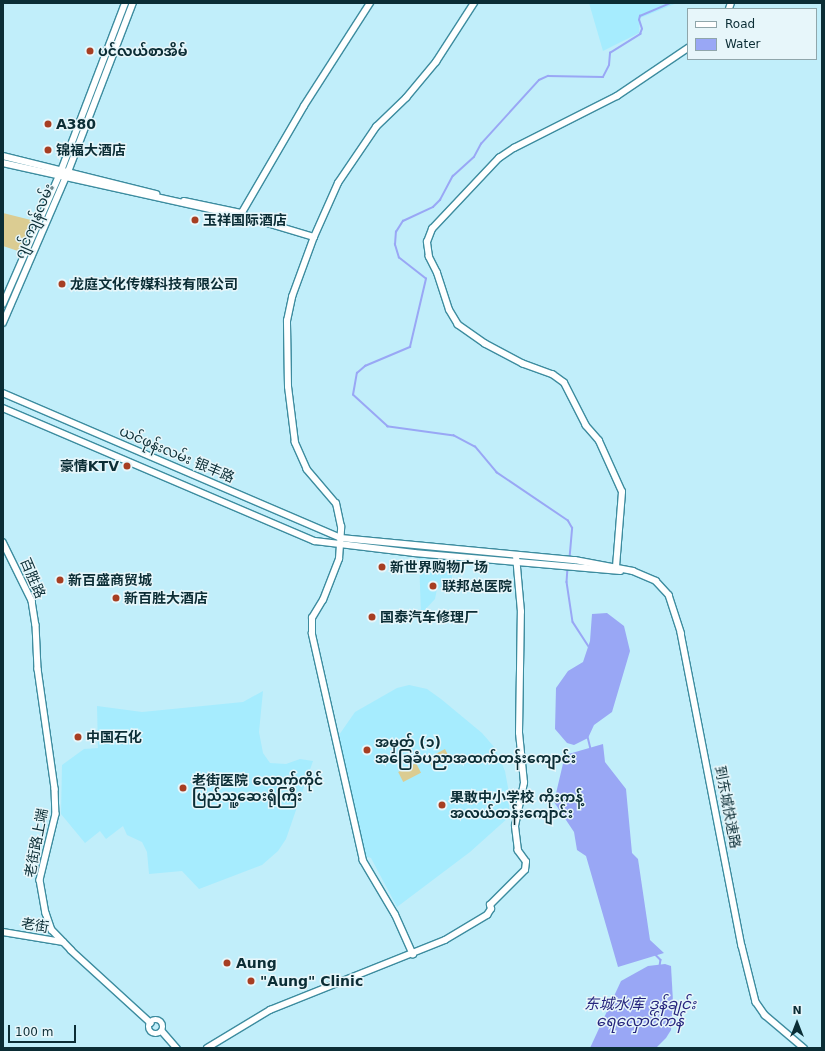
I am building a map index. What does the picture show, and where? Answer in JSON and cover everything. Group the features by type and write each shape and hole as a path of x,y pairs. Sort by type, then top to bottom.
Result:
{"main road":[{"path":"76,141 91,110 133,3"},
{"path":"240,215 300,113 370,3"},
{"path":"413,955 398,921 363,861 312,634 312,618 332,579 341,538 336,504 307,470 295,444 288,387 288,311 314,237 338,183 376,127 406,98 436,62 474,3"},
{"path":"76,141 85,108 124,5 130,12"},
{"path":"616,567 622,492 599,441 586,426 564,383 553,375 523,364 485,344 458,325 449,310 437,273 429,257 427,242 432,229 500,158 514,148 617,96 687,49"},
{"path":"94,84 100,87"},
{"path":"85,108 91,110"},
{"name":"ဂျင်ကျန်လမ်း","path":"3,304 76,141"},
{"name":"ဂျင်ကျန်လမ်း","path":"3,323 66,175 76,141"},
{"path":"3,156 60,174"},
{"path":"3,163 66,175 240,215 314,237"},
{"path":"11,285 18,288"},
{"name":"ယင်ဖုန်းလမ်း 银丰路","path":"3,392 341,538 516,559"},
{"name":"ယင်ဖုန်းလမ်း 银丰路","path":"3,408 315,540 340,545 516,559"},
{"name":"百胜路","path":"3,542 25,583 32,601 36,625"},
{"name":"到东城快速路","path":"516,559 556,558 616,567 648,576 665,589 676,616 742,946 756,1002 766,1015 804,1048"},
{"path":"207,1048 270,1010 380,965 413,955 445,940 487,915 491,909 490,905 525,870 526,862 518,851 515,826 524,783 519,733 522,612 516,559"},
{"name":"到东城快速路","path":"516,559 574,567 633,571"},
{"name":"老街路上端","path":"36,625 38,669 55,789 56,814 40,880 40,890 52,930 151,1023"},
{"name":"老街","path":"3,932 64,942"},
{"path":"162,1031 154,1033 150,1030 151,1023 160,1022 162,1031 177,1048"}],"shaded area":[{"path":"589,3 677,3 640,18 639,33 603,51"},
{"path":"3,213 35,221 21,252 3,246"},
{"name":"联邦总医院","path":"419,558 454,561 451,584 437,589 435,599 421,614"},
{"name":"果敢中小学校 ကိုးကန့် အလယ်တန်းကျောင်း","path":"409,685 427,689 441,699 482,733 495,748 505,771 509,793 509,817 470,852 397,907 371,858 365,856 339,735 355,712 397,688"},
{"name":"老街医院 လောက်ကိုင် ပြည်သူ့ဆေးရုံကြီး","path":"263,691 259,732 263,753 270,763 286,764 300,759 313,761 286,839 278,851 262,865 199,889 182,871 149,874 147,852 142,842 127,835 123,826 106,839 100,831 85,843 61,814 62,765 84,749 98,748 97,706 142,712 243,702"},
{"path":"445,749 450,759 432,767 428,758"},
{"path":"416,763 421,773 403,782 398,772"}],"water":[{"path":"607,613 624,626 630,651 612,712 594,725 588,738 574,745 567,743 555,729 556,688 568,671 583,662 590,641 592,614"},
{"path":"603,744 605,762 626,789 632,853 638,859 650,940 664,953 618,967 586,856 577,850 574,832 554,802 565,755"},
{"name":"东城水库 ဒွန်ချင်း ရေလှောင်ကန်","path":"665,964 671,966 673,1002 671,1030 666,1038 656,1048 590,1048 621,981 648,966"}],"waterway":[{"path":"569,564 572,528 568,521 497,473 475,447 454,436 388,427 353,395 357,373 365,366 410,347 426,279 399,258 395,245 396,232 403,221 433,207 440,200 453,176 474,157 481,144 539,80 548,76 603,77 609,65 610,53 640,34 642,29 639,20 640,16 670,3"},
{"path":"568,568 567,582 573,622 589,647"},
{"path":"588,737 591,749"},
{"path":"655,954 661,960 660,966"}],"place":[{"name":"ပင်လယ်စာအိမ်","path":"90,51"},
{"name":"A380","path":"48,124"},
{"name":"锦福大酒店","path":"48,150"},
{"name":"玉祥国际酒店","path":"195,220"},
{"name":"龙庭文化传媒科技有限公司","path":"62,284"},
{"name":"豪情KTV","path":"127,466"},
{"name":"新世界购物广场","path":"382,567"},
{"name":"新百盛商贸城","path":"60,580"},
{"name":"联邦总医院","path":"433,586"},
{"name":"新百胜大酒店","path":"116,598"},
{"name":"国泰汽车修理厂","path":"372,617"},
{"name":"中国石化","path":"78,737"},
{"name":"အမှတ် (၁) အခြေခံပညာအထက်တန်းကျောင်း","path":"367,750"},
{"name":"老街医院 လောက်ကိုင် ပြည်သူ့ဆေးရုံကြီး","path":"183,788"},
{"name":"果敢中小学校 ကိုးကန့် အလယ်တန်းကျောင်း","path":"442,805"},
{"name":"Aung","path":"227,963"},
{"name":"\"Aung\" Clinic","path":"251,981"}]}
